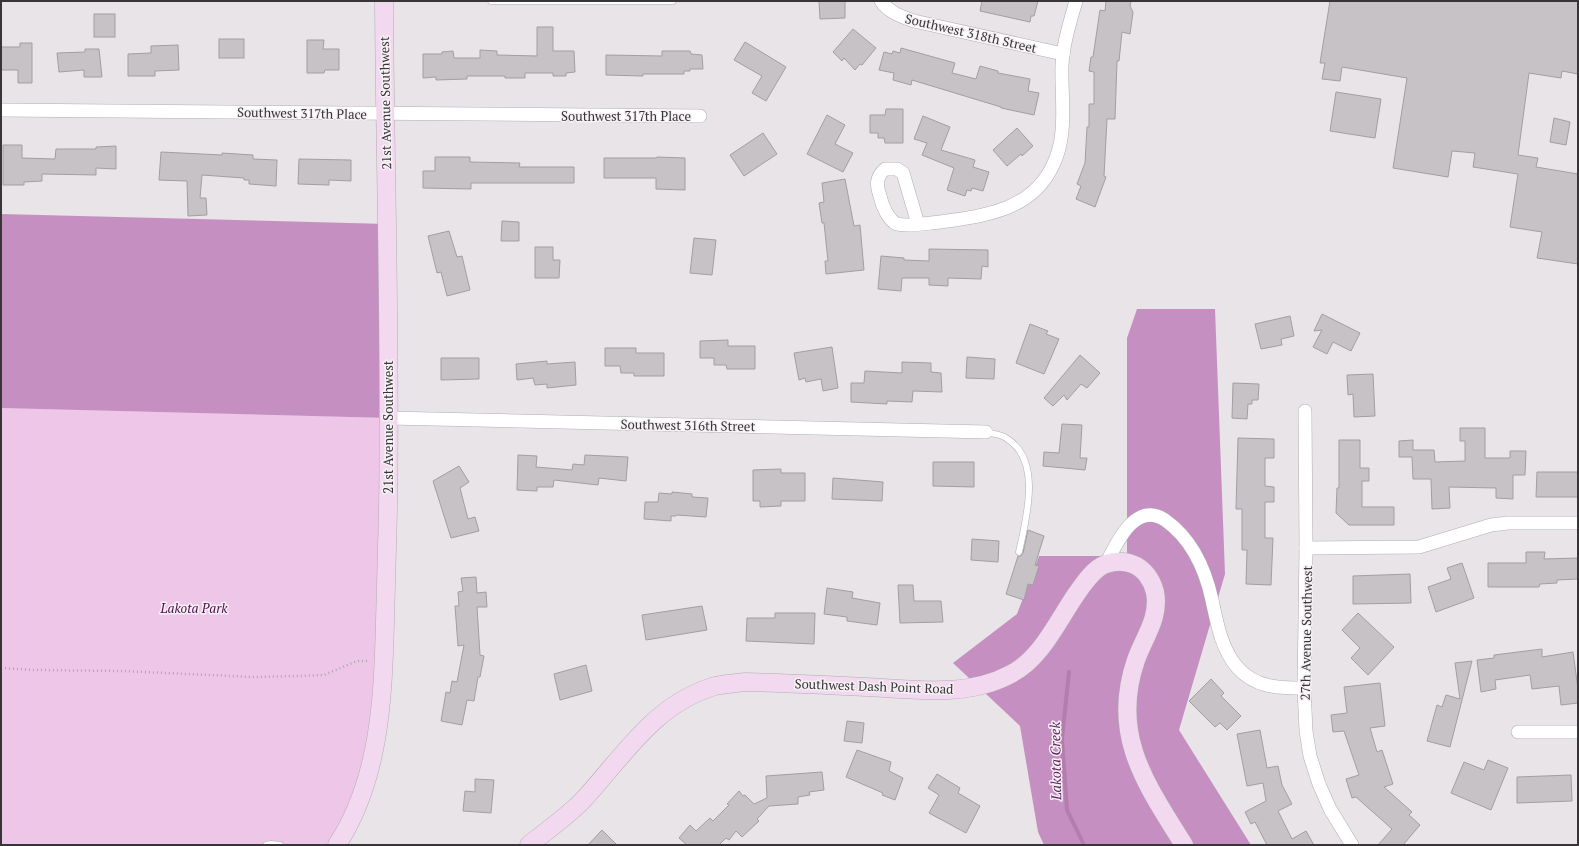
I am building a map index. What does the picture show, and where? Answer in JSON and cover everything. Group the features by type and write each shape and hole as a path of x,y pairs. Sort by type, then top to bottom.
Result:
{"main road":[{"name":"21st Avenue Southwest","path":"337,845 345,833 364,790 375,748 384,660 390,418 384,1"},
{"path":"1106,564 1121,562 1135,565 1146,573 1153,586 1156,602 1153,621 1137,658 1129,685 1127,707 1128,728 1132,748 1143,777 1153,796 1184,845"},
{"name":"Southwest Dash Point Road","path":"529,845 582,801 657,717 677,703 695,694 716,686 746,682 940,691 990,684 1013,673 1031,658 1045,641 1084,583 1099,568 1106,564"}],"street":[{"path":"918,224 969,218 994,213 1013,205 1037,188 1048,175 1054,164 1061,138 1063,115 1063,54 1076,1"},
{"name":"Southwest 318th Street","path":"882,2 894,13 914,21 1063,54"},
{"name":"Southwest 317th Place","path":"1,110 700,116"},
{"name":"27th Avenue Southwest","path":"1305,411 1306,548 1304,688 1306,730 1310,756 1330,809 1352,845"},
{"name":"Southwest 316th Street","path":"390,418 986,432"},
{"path":"1106,564 1122,533 1131,523 1144,516 1160,517 1184,536 1197,557 1208,585 1219,632 1227,652 1237,667 1249,678 1269,687 1304,688"},
{"path":"1306,548 1419,548 1497,524 1578,523"},
{"path":"1518,732 1578,732"}],"lane":[{"path":"491,1 673,1"},
{"path":"986,432 1006,437 1019,448 1025,461 1030,491 1028,511 1019,552"},
{"path":"266,845 280,845"}],"path":[{"path":"1,668 123,671 258,677 324,675 357,661 384,660"}],"green space":[{"name":"Lakota Park","path":"1,408 389,418 380,708 337,845 1,845"}],"shaded area":[{"path":"1,214 387,224 389,418 1,408"},
{"path":"1137,309 1215,309 1225,574 1179,730 1251,845 1044,845 1038,832 1020,726 953,663 1017,614 1039,556 1127,556 1127,338"}],"building":[{"path":"819,1 845,1 845,18 820,19"},
{"path":"982,1 1038,1 1034,16 1031,16 1030,22 980,11"},
{"path":"1106,1 1131,1 1130,6 1133,12 1130,34 1122,32 1119,61 1117,61 1115,119 1107,119 1104,176 1106,177 1095,207 1076,199 1081,186 1077,184 1085,163 1087,127 1089,127 1089,104 1094,104 1094,72 1089,71 1091,57 1093,57 1100,10 1105,11"},
{"path":"1330,1 1578,1 1578,74 1562,71 1561,78 1529,73 1518,155 1538,158 1536,167 1578,174 1578,264 1537,258 1542,232 1510,227 1518,174 1473,167 1475,153 1452,151 1448,177 1393,168 1407,78 1342,67 1340,81 1322,79 1325,63 1320,63"},
{"path":"94,14 115,14 115,37 94,37"},
{"path":"537,27 553,27 553,51 574,51 575,72 566,73 566,76 553,76 553,73 525,73 525,78 505,78 505,76 467,76 467,79 436,80 436,77 423,78 423,54 442,54 442,52 453,51 454,58 480,58 480,50 497,51 497,55 537,56"},
{"path":"853,29 876,48 862,65 860,64 855,70 844,58 842,61 833,52"},
{"path":"219,39 244,39 244,58 219,58"},
{"path":"307,40 324,40 323,49 339,49 339,70 325,70 324,73 307,73"},
{"path":"745,42 786,67 766,101 752,93 762,76 734,60"},
{"path":"20,43 32,43 32,83 18,83 18,70 1,70 1,47 20,47"},
{"path":"178,45 179,70 155,71 155,76 128,76 128,54 151,53 151,46"},
{"path":"901,48 955,63 952,73 976,79 980,66 998,71 998,73 1030,79 1028,91 1039,93 1034,115 1001,108 912,80 911,85 893,80 894,73 879,70 884,52 892,54 893,51 900,53"},
{"path":"85,49 99,49 102,77 84,77 84,70 59,72 57,53 85,52"},
{"path":"662,51 690,51 691,54 702,55 703,69 690,69 690,71 684,71 684,74 643,74 643,76 606,75 606,55 662,56"},
{"path":"1336,92 1381,99 1375,138 1330,131"},
{"path":"886,109 903,109 903,143 885,143 884,138 878,138 878,133 870,133 870,115 885,115"},
{"path":"827,115 845,125 835,144 853,153 843,172 807,154"},
{"path":"923,116 950,127 941,150 975,160 973,167 989,172 983,191 972,188 971,191 967,190 965,196 947,190 954,168 922,155 927,143 914,139"},
{"path":"1554,118 1570,122 1566,145 1550,142"},
{"path":"1017,128 1033,146 1022,156 1021,154 1007,166 993,150"},
{"path":"763,133 777,154 744,176 730,155"},
{"path":"3,145 22,145 22,158 55,159 56,149 96,149 96,147 116,146 116,169 96,168 96,175 42,174 42,181 24,182 24,185 3,185"},
{"path":"161,152 253,155 253,159 277,160 276,186 249,184 249,180 244,180 244,178 202,175 200,198 206,198 207,215 188,216 187,181 159,180"},
{"path":"435,157 470,157 470,162 520,163 519,167 574,167 574,183 471,183 471,189 423,188 423,171 435,171"},
{"path":"604,158 685,158 685,190 656,189 656,178 604,178"},
{"path":"299,159 351,160 351,181 329,180 329,185 298,184"},
{"path":"845,179 854,226 860,225 864,270 826,274 825,261 828,261 824,223 822,223 819,203 824,202 822,183"},
{"path":"502,221 519,222 519,241 501,241"},
{"path":"449,231 457,257 462,256 470,290 447,296 441,272 437,273 428,236"},
{"path":"694,238 716,240 712,275 690,273"},
{"path":"535,247 553,247 553,260 560,260 559,278 535,278"},
{"path":"929,249 988,250 988,267 982,266 981,279 948,278 948,286 929,285 929,278 902,278 901,291 878,289 881,256 904,258 904,260 929,261"},
{"path":"1322,314 1360,333 1351,351 1333,342 1327,354 1313,347 1322,330 1314,331"},
{"path":"1290,316 1294,336 1281,339 1282,345 1261,349 1255,324"},
{"path":"1030,324 1048,331 1046,334 1059,339 1044,374 1016,363"},
{"path":"728,340 728,346 755,346 755,369 727,369 726,365 714,365 714,358 700,358 700,341"},
{"path":"832,347 838,388 823,391 821,379 806,382 805,378 799,380 794,353"},
{"path":"605,348 636,348 636,353 664,353 664,376 634,376 634,373 621,373 620,366 605,366"},
{"path":"1080,355 1100,373 1087,388 1081,384 1067,400 1064,395 1053,406 1044,398"},
{"path":"967,357 995,359 994,379 966,378"},
{"path":"441,358 479,358 479,379 441,380"},
{"path":"547,361 547,364 575,362 576,385 547,388 547,384 535,385 533,378 517,380 516,364"},
{"path":"902,362 931,363 931,372 941,373 942,392 913,391 912,402 887,401 887,404 851,402 851,383 864,383 865,371 902,373"},
{"path":"1373,374 1375,416 1354,417 1353,394 1348,395 1347,375"},
{"path":"1233,383 1259,384 1258,400 1252,400 1252,404 1248,404 1247,419 1232,418"},
{"path":"1062,424 1082,425 1080,458 1087,458 1085,470 1043,466 1044,452 1059,453"},
{"path":"1460,428 1485,428 1485,458 1510,458 1510,451 1526,451 1525,475 1513,475 1513,499 1496,498 1496,488 1449,487 1450,508 1432,509 1431,479 1413,479 1412,457 1399,457 1399,441 1413,440 1413,450 1434,450 1435,462 1465,461 1465,441 1460,441"},
{"path":"1238,438 1274,439 1274,458 1265,458 1265,486 1274,487 1274,502 1265,502 1265,538 1273,538 1271,585 1246,584 1247,550 1242,550 1242,509 1236,509"},
{"path":"1339,440 1360,440 1360,468 1369,468 1369,481 1362,481 1362,507 1394,507 1394,525 1349,525 1336,513 1337,488 1339,488"},
{"path":"518,455 537,456 536,467 572,470 573,464 584,465 585,455 628,457 626,481 599,478 598,485 554,480 553,487 537,487 537,491 517,490"},
{"path":"933,462 974,462 974,487 933,486"},
{"path":"459,466 469,482 460,488 468,519 475,517 479,531 451,538 433,481"},
{"path":"781,469 781,473 805,473 805,501 781,501 781,506 760,507 760,501 753,501 753,470"},
{"path":"1537,472 1578,472 1578,497 1536,497"},
{"path":"833,478 883,482 882,501 832,499"},
{"path":"672,492 692,494 692,497 708,498 706,517 677,515 671,516 671,521 644,519 645,502 658,502 659,493 672,494"},
{"path":"1028,530 1044,536 1035,565 1039,566 1033,585 1028,584 1024,600 1006,594 1018,556 1021,556 1023,553"},
{"path":"972,539 999,541 998,562 971,560"},
{"path":"1526,552 1545,552 1544,559 1578,558 1578,579 1557,580 1557,583 1540,584 1539,587 1488,587 1488,563 1526,563"},
{"path":"1462,563 1474,598 1436,612 1428,587 1451,579 1447,568"},
{"path":"1410,574 1411,603 1353,604 1353,576"},
{"path":"476,577 477,593 486,592 487,607 477,607 480,655 484,656 480,677 478,677 474,701 467,700 462,725 441,721 446,692 450,693 452,681 457,682 464,645 458,646 455,606 459,606 458,592 463,591 461,578"},
{"path":"898,585 913,585 914,601 941,601 943,622 900,623"},
{"path":"827,588 853,592 852,598 880,603 877,625 847,621 847,617 824,614"},
{"path":"702,606 707,630 646,640 642,615"},
{"path":"775,613 815,613 814,644 746,641 747,618 775,618"},
{"path":"1358,613 1394,647 1368,675 1351,658 1360,648 1342,630"},
{"path":"1542,649 1542,657 1573,652 1578,689 1578,703 1561,705 1559,686 1532,689 1530,675 1495,680 1496,689 1481,692 1477,660 1494,658 1494,655"},
{"path":"1472,661 1450,747 1427,741 1437,705 1442,707 1446,695 1460,699 1455,663"},
{"path":"586,665 592,691 560,700 554,674"},
{"path":"1211,679 1224,693 1221,696 1241,716 1227,730 1220,723 1215,727 1189,701"},
{"path":"1380,683 1385,726 1370,728 1377,752 1382,750 1393,784 1384,787 1412,812 1409,815 1420,825 1403,845 1378,845 1392,829 1356,797 1352,798 1346,779 1359,775 1344,731 1333,732 1331,715 1347,713 1344,687"},
{"path":"847,721 864,723 862,743 844,741"},
{"path":"1260,730 1267,768 1278,766 1282,785 1292,804 1278,811 1292,839 1306,831 1314,845 1267,845 1255,822 1251,824 1245,812 1266,801 1263,783 1247,786 1237,734"},
{"path":"857,750 891,762 889,771 903,778 895,800 882,795 883,793 846,777"},
{"path":"1488,760 1508,768 1491,810 1451,793 1464,762 1484,770"},
{"path":"822,772 824,790 809,792 810,795 798,797 798,804 769,806 757,819 759,821 742,837 736,831 729,840 726,838 719,845 687,845 679,838 690,825 696,831 710,818 713,821 729,805 727,804 739,791 754,804 767,798 766,776"},
{"path":"937,774 960,788 958,793 980,806 966,833 929,813 939,795 928,788"},
{"path":"1571,775 1572,801 1517,803 1517,777"},
{"path":"475,779 494,780 491,813 463,811 465,791 475,792"},
{"path":"602,830 617,845 588,845"}],"waterway":[{"name":"Lakota Creek","path":"1069,672 1062,739 1067,810 1084,845"}]}
